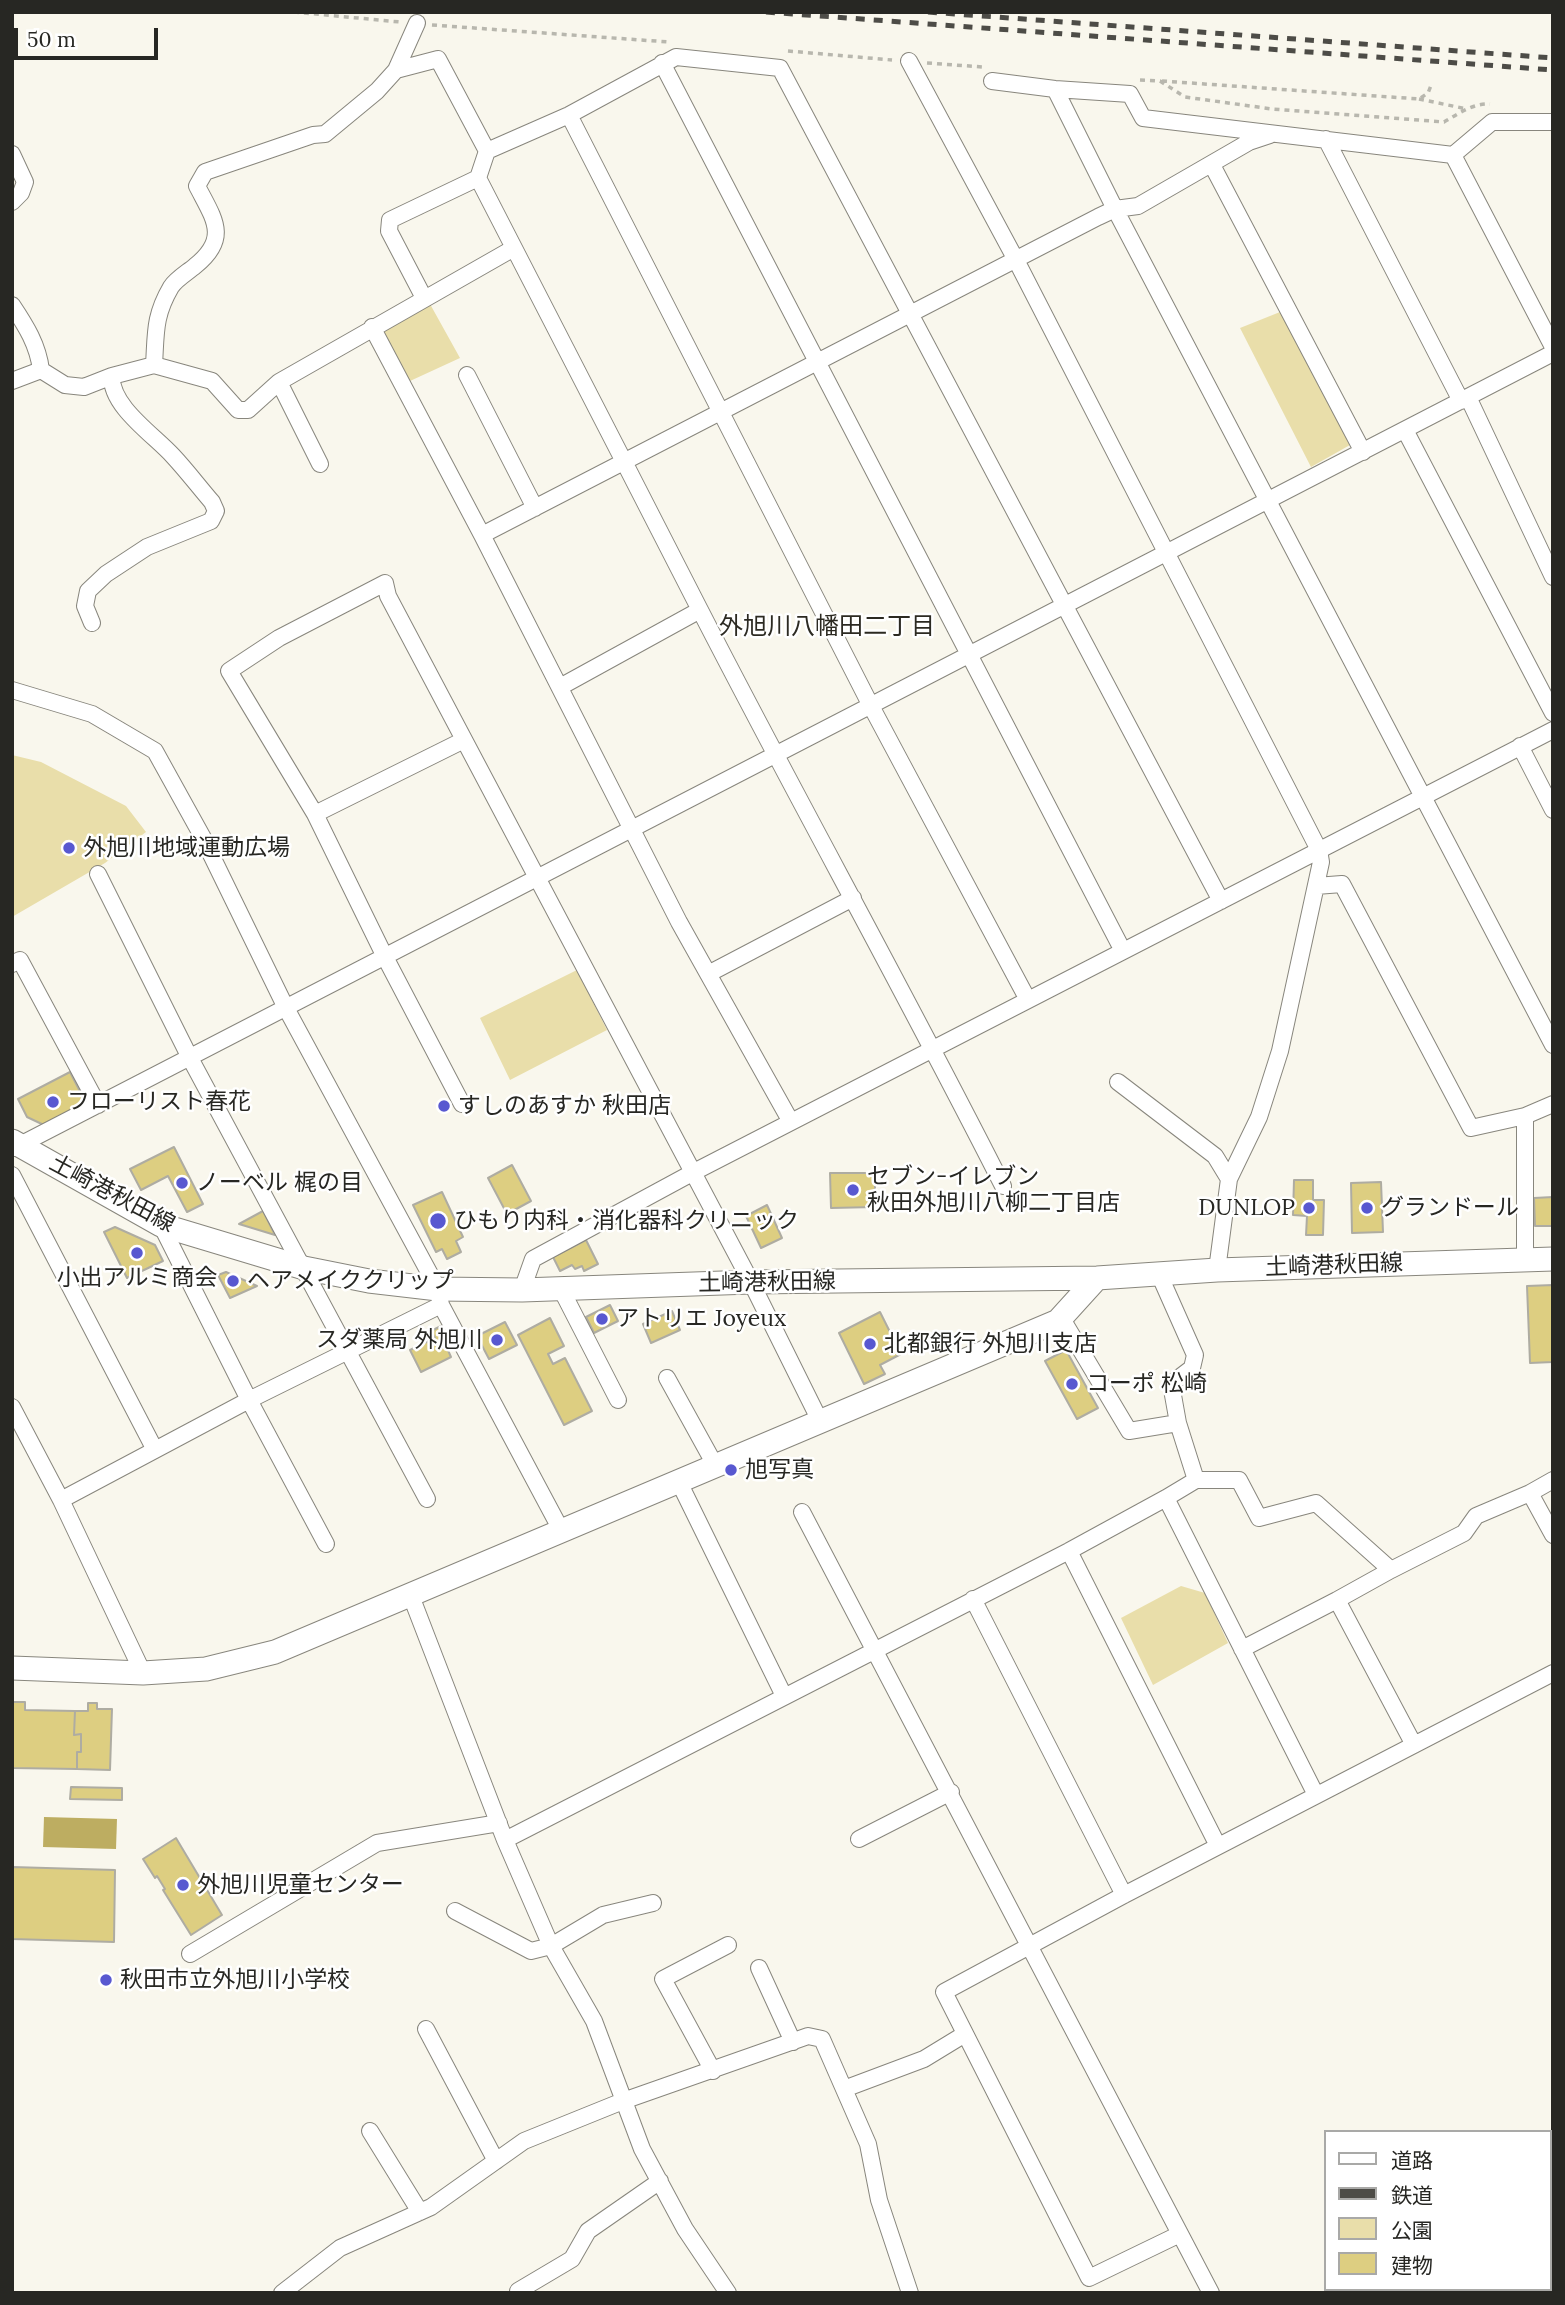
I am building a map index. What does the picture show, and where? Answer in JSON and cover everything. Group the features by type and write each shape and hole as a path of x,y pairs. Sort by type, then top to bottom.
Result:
{"main road":[{"name":"土崎港秋田線","path":"15,1145 161,1225 304,1268 440,1297 523,1290 751,1282 1097,1278 1217,1270 1553,1259"},
{"path":"12,1668 143,1673 206,1669 275,1652 1058,1321 1097,1278"}],"street":[{"path":"155,365 156,317 173,284 213,248 218,228 197,186 205,173 313,135 325,134 376,91 396,70 416,23"},
{"path":"487,151 569,115 676,57 780,68 1221,901"},
{"path":"396,70 438,59 487,151 478,178 626,461 700,610 1003,1186"},
{"path":"909,61 1016,260 1319,850 1321,862 1280,1051 1259,1117 1229,1179 1217,1270"},
{"path":"663,63 1123,951"},
{"path":"992,80 1055,89 1130,94 1143,118 1453,155 1492,122 1553,122"},
{"path":"1055,89 1115,209 1553,1045"},
{"path":"569,115 871,706 1028,1000"},
{"path":"482,535 1115,209 1138,206 1249,142 1270,135"},
{"path":"1326,139 1464,399 1553,577"},
{"path":"12,154 25,182 21,193 12,202"},
{"path":"1453,155 1553,347"},
{"path":"1212,165 1363,452"},
{"path":"424,298 389,231 390,220 478,178"},
{"path":"41,370 65,385 84,387 112,376 155,365 212,381 238,410 248,410 279,382 514,248"},
{"path":"12,305 29,331 39,355 41,370"},
{"path":"372,327 482,535 679,922 791,1122"},
{"path":"15,1145 190,1058 1553,354"},
{"path":"12,381 41,370"},
{"path":"467,375 535,508"},
{"path":"92,623 85,606 88,591 106,574 147,547 211,521 216,511 212,502 172,454 136,422 111,386 112,376"},
{"path":"279,382 320,464"},
{"path":"1405,430 1553,713"},
{"path":"462,1104 385,957 315,814 229,671 279,638 385,583 388,596 751,1282 821,1423"},
{"path":"560,687 700,610"},
{"path":"12,690 92,714 155,751 202,836 286,1008 561,1530"},
{"path":"523,1290 533,1259 692,1173 1553,730"},
{"path":"315,814 464,740"},
{"path":"1520,746 1553,810"},
{"path":"98,874 190,1058 427,1499"},
{"path":"1316,886 1342,884 1471,1128 1525,1116 1553,1104"},
{"path":"708,974 853,898"},
{"path":"12,964 20,960 98,1105"},
{"path":"1118,1082 1215,1156 1229,1179"},
{"path":"1525,1116 1525,1259"},
{"path":"12,1175 155,1450"},
{"path":"161,1225 249,1400 326,1544"},
{"path":"1159,1274 1195,1354 1192,1367 1171,1384 1178,1423 1196,1480"},
{"path":"561,1289 618,1400"},
{"path":"61,1500 349,1350 440,1297"},
{"path":"1061,1317 1129,1431 1178,1423"},
{"path":"667,1378 715,1465"},
{"path":"12,1407 61,1500 143,1673"},
{"path":"678,1480 784,1696"},
{"path":"505,1840 1069,1550 1166,1499 1196,1480 1239,1480 1259,1518 1316,1503 1391,1570"},
{"path":"1242,1649 1464,1533 1476,1516 1553,1480"},
{"path":"1530,1493 1553,1535"},
{"path":"1166,1499 1316,1795"},
{"path":"802,1512 1211,2293"},
{"path":"1069,1550 1218,1846"},
{"path":"411,1596 505,1840 551,1946 594,2021 642,2149 685,2229 728,2293"},
{"path":"973,1599 1124,1895"},
{"path":"1337,1600 1415,1745"},
{"path":"1180,2234 1089,2278 944,1992 1030,1944 1553,1673"},
{"path":"859,1839 951,1792"},
{"path":"190,1954 377,1843 499,1823"},
{"path":"455,1911 531,1951 551,1946 603,1915 653,1903"},
{"path":"713,2071 663,1979 728,1945"},
{"path":"759,1968 793,2042"},
{"path":"426,2029 496,2161"},
{"path":"844,2089 924,2059 965,2034"},
{"path":"284,2292 341,2248 431,2207 524,2141 623,2101 808,2036 822,2039 868,2144 880,2200 910,2293"},
{"path":"370,2131 420,2212"},
{"path":"519,2293 518,2291 572,2259 588,2231 660,2181"}],"path":[{"path":"1160,81 1419,99 1467,109"},
{"path":"1419,99 1427,93 1432,83"}],"green space":[{"path":"430,304 460,358 410,381 383,331"},
{"path":"1280,312 1350,445 1311,467 1240,328"},
{"name":"外旭川地域運動広場","path":"12,755 41,762 126,806 146,832 105,863 12,917"},
{"path":"577,970 607,1030 510,1080 480,1018"},
{"path":"1181,1586 1205,1593 1228,1643 1153,1685 1121,1618"}],"shaded area":[{"path":"44,1817 117,1819 116,1849 43,1847"}],"building":[{"name":"フローリスト春花","path":"70,1072 87,1105 46,1126 27,1117 18,1099"},
{"name":"ノーベル 梶の目","path":"174,1147 203,1204 187,1212 168,1176 141,1190 130,1169"},
{"path":"512,1165 531,1201 507,1214 488,1178"},
{"name":"セブン-イレブン 秋田外旭川八柳二丁目店","path":"830,1173 875,1173 875,1207 831,1208"},
{"name":"DUNLOP","path":"1294,1180 1313,1180 1313,1200 1324,1200 1323,1235 1306,1235 1307,1216 1293,1215"},
{"name":"グランドール","path":"1381,1182 1383,1232 1352,1233 1351,1183"},
{"name":"ひもり内科・消化器科クリニック","path":"442,1192 463,1237 456,1241 461,1252 447,1259 442,1249 436,1252 413,1205"},
{"path":"1553,1197 1553,1226 1535,1226 1534,1198"},
{"path":"767,1205 782,1238 761,1248 746,1216"},
{"path":"263,1211 275,1235 239,1224"},
{"name":"小出アルミ商会","path":"115,1227 155,1245 163,1261 127,1278 104,1232"},
{"path":"586,1240 598,1264 584,1271 582,1266 575,1269 572,1265 560,1271 553,1257"},
{"name":"ヘアメイククリップ","path":"226,1272 257,1286 230,1298 218,1275"},
{"path":"1553,1285 1553,1362 1530,1363 1527,1286"},
{"name":"アトリエ Joyeux","path":"610,1305 618,1321 594,1333 586,1317"},
{"path":"672,1311 680,1330 651,1343 643,1324"},
{"name":"北都銀行 外旭川支店","path":"880,1312 901,1354 880,1365 885,1374 864,1384 839,1333"},
{"path":"550,1318 564,1346 548,1354 553,1364 565,1358 592,1411 564,1425 518,1335"},
{"name":"スダ薬局 外旭川","path":"505,1322 517,1345 489,1359 477,1336"},
{"path":"443,1325 449,1336 443,1339 451,1357 421,1372 410,1350 435,1338 431,1331"},
{"name":"コーポ 松崎","path":"1066,1350 1098,1408 1077,1419 1045,1361"},
{"path":"12,1702 25,1702 25,1710 75,1711 74,1735 81,1734 77,1769 12,1768"},
{"path":"88,1703 97,1703 97,1709 112,1709 110,1770 77,1769 81,1734 74,1735 75,1711 88,1711"},
{"path":"71,1787 122,1788 122,1800 70,1799"},
{"name":"外旭川児童センター","path":"176,1838 222,1915 191,1935 157,1876 155,1878 143,1859"},
{"path":"12,1867 115,1870 114,1942 12,1939"}],"railway":[{"path":"766,12 1553,70"},
{"path":"928,12 1553,58"}],"place":[{"name":"外旭川地域運動広場","path":"69,848"},
{"name":"フローリスト春花","path":"53,1102"},
{"name":"すしのあすか 秋田店","path":"444,1106"},
{"name":"ノーベル 梶の目","path":"182,1183"},
{"name":"セブン-イレブン 秋田外旭川八柳二丁目店","path":"853,1190"},
{"name":"DUNLOP","path":"1309,1208"},
{"name":"グランドール","path":"1367,1208"},
{"name":"ひもり内科・消化器科クリニック","path":"438,1221"},
{"name":"小出アルミ商会","path":"137,1253"},
{"name":"ヘアメイククリップ","path":"233,1281"},
{"name":"アトリエ Joyeux","path":"602,1319"},
{"name":"スダ薬局 外旭川","path":"497,1340"},
{"name":"北都銀行 外旭川支店","path":"870,1344"},
{"name":"コーポ 松崎","path":"1072,1384"},
{"name":"旭写真","path":"731,1470"},
{"name":"外旭川児童センター","path":"183,1885"},
{"name":"秋田市立外旭川小学校","path":"106,1980"}],"district":[{"name":"外旭川八幡田二丁目","path":"827,627"}]}
